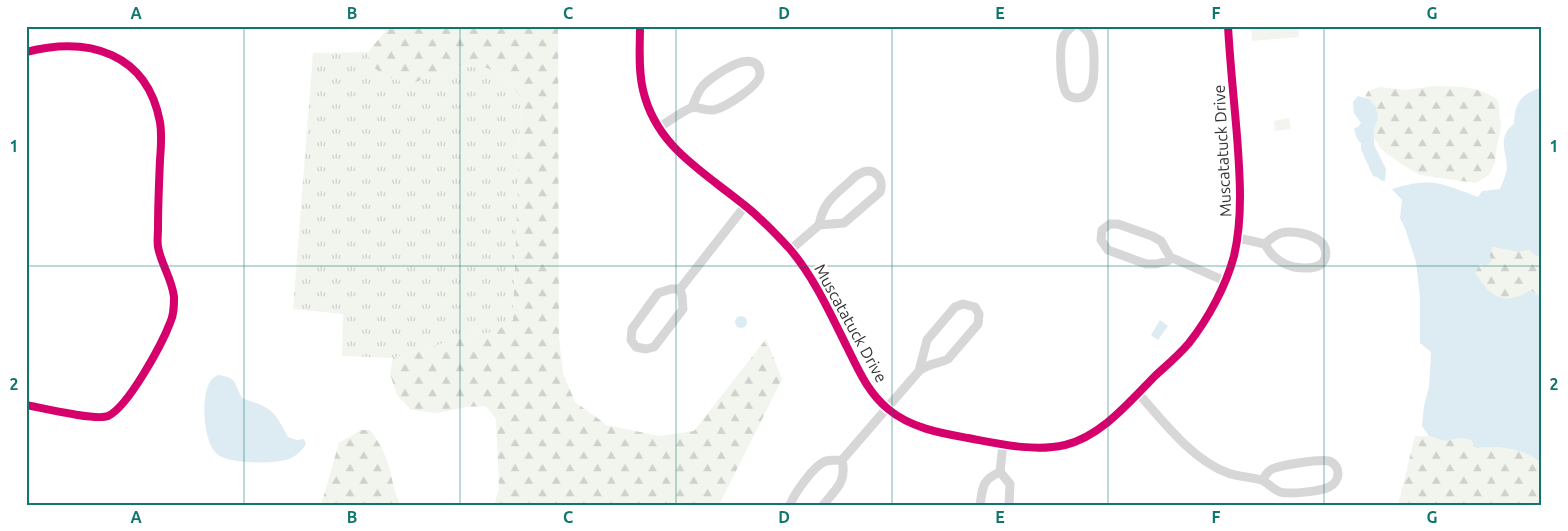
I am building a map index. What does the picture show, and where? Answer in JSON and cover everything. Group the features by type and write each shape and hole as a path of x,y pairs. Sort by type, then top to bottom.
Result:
{"street":[{"name":"Muscatatuck Drive","path":"640,26 643,89 658,128 688,161 768,226 805,267 865,382 887,409 910,423 927,430 1003,444 1040,448 1068,444 1094,432 1138,393 1188,344 1208,314 1225,281 1233,260 1238,238 1240,198 1228,26"},
{"path":"1073,26 1066,33 1062,44 1062,76 1066,93 1071,97 1079,98 1084,96 1092,86 1094,64 1093,39 1081,26"},
{"path":"26,52 70,47 104,52 131,66 143,79 151,92 160,124 158,247 170,277 174,299 171,322 150,364 121,406 113,414 106,417 94,417 26,405"},
{"path":"658,128 692,107 699,91 707,81 739,62 751,62 756,65 760,74 759,80 748,91 713,110 692,107"},
{"path":"790,250 819,225 828,201 860,173 872,172 880,177 882,186 880,192 852,218 839,224 819,225"},
{"path":"680,289 683,309 654,347 646,349 636,348 631,340 632,329 658,293 663,290 680,289 745,206"},
{"path":"1170,257 1168,261 1146,264 1108,250 1101,240 1102,230 1110,224 1118,224 1152,236 1161,241 1170,257 1225,281"},
{"path":"1238,238 1265,244 1275,258 1292,266 1307,268 1317,266 1324,261 1326,256 1325,249 1318,240 1302,234 1283,232 1265,244"},
{"path":"790,505 792,499 815,469 827,461 842,460 920,371 927,365 943,362 948,359 978,324 979,314 975,307 963,304 955,307 928,340 920,371"},
{"path":"1138,393 1198,457 1227,473 1244,478 1263,480 1280,492 1292,493 1324,489 1334,485 1338,477 1338,470 1334,464 1322,461 1279,466 1267,473 1263,480"},
{"path":"1003,444 1000,472 1010,484 1009,505"},
{"path":"823,505 842,482 844,476 842,460"},
{"path":"980,505 983,486 986,480 1000,472"}],"green space":[{"path":"390,26 558,26 559,338 563,373 575,402 607,425 659,436 694,431 766,339 782,379 719,505 494,505 499,488 496,419 486,406 466,407 438,413 411,410 397,395 390,374 393,358 465,337 494,332 513,320 521,99 509,79 487,68 460,65 411,84 386,76 370,65 368,52"},
{"path":"1251,26 1298,26 1299,37 1252,41"},
{"path":"368,52 370,65 386,76 411,84 460,65 487,68 509,79 521,99 513,320 494,332 465,337 393,358 342,356 343,314 293,309 313,53"},
{"path":"1434,86 1475,89 1498,100 1501,127 1495,163 1489,175 1476,183 1420,175 1381,149 1374,138 1369,99 1365,97 1368,91 1380,87 1406,90"},
{"path":"1289,118 1291,129 1275,131 1274,121"},
{"path":"1493,247 1518,252 1529,250 1534,255 1542,258 1542,298 1530,290 1521,295 1505,299 1498,297 1486,288 1475,272"},
{"path":"361,430 370,430 382,449 395,493 401,505 321,505 339,443"},
{"path":"1415,436 1429,436 1446,441 1460,438 1471,440 1477,448 1495,447 1511,449 1534,458 1542,463 1542,505 1398,505"}],"shaded area":[{"path":"1542,87 1542,181 1540,197 1542,208 1542,258 1534,255 1529,250 1518,252 1493,247 1489,254 1492,261 1486,266 1480,264 1475,272 1486,288 1498,297 1513,298 1530,290 1542,298 1542,463 1526,454 1511,449 1494,447 1476,448 1471,440 1460,438 1446,441 1438,439 1429,436 1422,426 1424,406 1429,387 1431,352 1420,343 1420,297 1416,262 1400,218 1402,200 1392,189 1417,183 1435,183 1478,197 1482,191 1500,189 1507,168 1504,148 1506,133 1514,124 1520,100"},
{"path":"1358,96 1369,99 1376,107 1378,118 1374,128 1374,145 1386,169 1385,181 1373,176 1361,149 1361,143 1357,139 1354,128 1358,127 1361,123 1354,113 1353,102"},
{"path":"739,316 743,316 747,322 743,328 739,328 735,324 735,320"},
{"path":"1160,320 1168,326 1158,340 1151,335"},
{"path":"218,375 232,380 242,398 271,411 288,437 297,440 304,439 306,444 303,449 289,459 273,462 239,461 221,456 215,452 208,437 204,416 208,385"}],"cycle path":[{"path":"640,26 641,82 649,110 658,127 682,155 755,214 798,259 828,308 864,380 881,403 906,421 926,429 1005,445 1041,448 1065,445 1078,440 1091,434 1115,416 1189,343 1203,324 1221,290 1234,256 1240,211 1239,166 1228,26"},
{"path":"26,52 72,46 93,49 112,55 128,65 142,80 153,99 160,122 158,245 174,297 172,317 166,333 144,374 125,401 108,416 92,417 68,414 26,405"}]}
